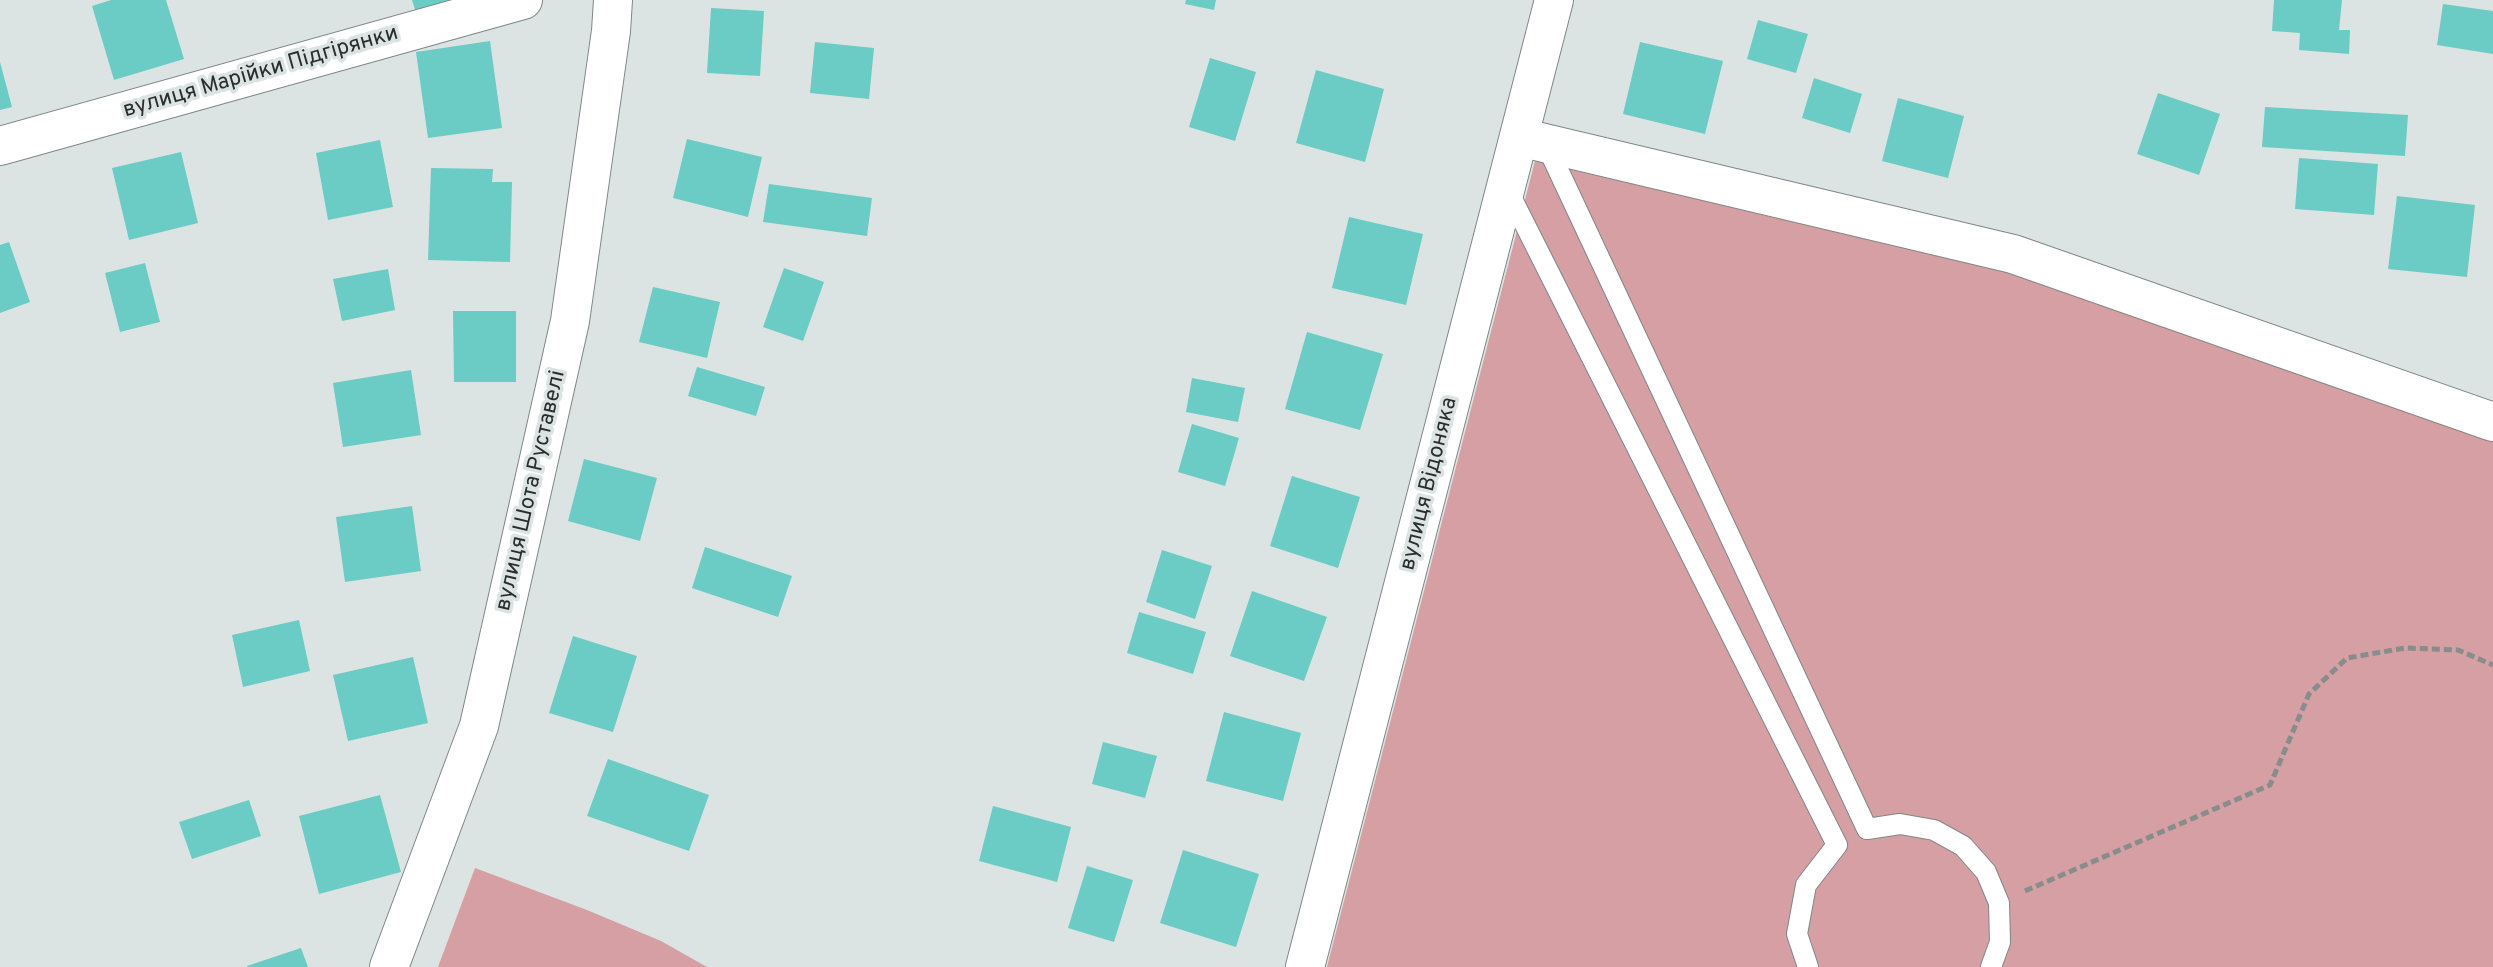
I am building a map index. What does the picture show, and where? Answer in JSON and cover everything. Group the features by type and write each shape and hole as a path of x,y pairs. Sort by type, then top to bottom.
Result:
{"street":[{"name":"вулиця Марійки Підгірянки","path":"0,146 523,0"},
{"name":"вулиця Шота Руставелі","path":"389,967 482,710 570,321 613,0"},
{"name":"вулиця Відоняка","path":"1305,967 1507,188 1533,140 1554,0"},
{"path":"1533,140 2013,254 2493,422"}],"lane":[{"path":"1533,140 1867,829 1900,824 1934,830 1963,846 1986,872 1999,903 2000,942 1991,967"},
{"path":"1507,188 1837,845 1806,885 1797,934 1808,967"}],"path":[{"path":"1999,903 2270,785 2309,694 2347,658 2405,648 2458,650 2493,665"}],"shaded area":[{"path":"1535,161 2022,276 2493,439 2493,967 1327,967"},
{"path":"475,868 661,941 707,967 438,967"}],"building":[{"path":"111,0 166,0 184,59 114,80 92,6"},
{"path":"412,0 455,0 416,13"},
{"path":"1186,0 1216,0 1214,10 1185,4"},
{"path":"2274,0 2342,0 2339,30 2350,30 2349,54 2299,50 2300,33 2272,31"},
{"path":"2443,4 2493,11 2493,54 2437,45"},
{"path":"711,8 764,11 760,76 707,73"},
{"path":"1758,20 1808,34 1796,73 1747,59"},
{"path":"490,41 502,128 428,138 416,52"},
{"path":"815,42 874,48 869,99 810,93"},
{"path":"1640,42 1723,61 1705,134 1623,114"},
{"path":"1210,58 1256,72 1235,141 1189,127"},
{"path":"0,62 12,107 0,110"},
{"path":"1316,70 1384,89 1365,162 1296,143"},
{"path":"1814,78 1862,94 1850,133 1802,118"},
{"path":"2158,93 2220,114 2199,175 2137,154"},
{"path":"1898,98 1964,116 1948,178 1882,161"},
{"path":"2265,107 2408,115 2405,156 2262,147"},
{"path":"687,139 762,157 748,217 673,198"},
{"path":"380,140 393,207 328,220 316,153"},
{"path":"181,152 198,223 129,240 112,168"},
{"path":"2299,158 2378,164 2374,215 2295,209"},
{"path":"431,168 493,169 492,182 512,182 510,262 428,260"},
{"path":"769,184 872,198 867,236 763,222"},
{"path":"2397,196 2475,205 2467,277 2388,269"},
{"path":"1349,217 1423,234 1406,305 1332,288"},
{"path":"9,242 30,302 0,313 0,245"},
{"path":"145,263 160,322 120,332 105,273"},
{"path":"784,268 824,282 803,341 763,327"},
{"path":"388,269 395,310 342,321 333,279"},
{"path":"653,287 720,302 707,358 639,342"},
{"path":"453,311 516,311 516,382 454,382"},
{"path":"1307,332 1383,354 1360,430 1285,409"},
{"path":"697,367 765,387 756,416 688,396"},
{"path":"411,370 421,435 343,447 333,383"},
{"path":"1192,378 1245,388 1238,422 1186,412"},
{"path":"1192,424 1239,438 1225,486 1178,472"},
{"path":"584,459 657,478 640,541 568,521"},
{"path":"1292,476 1360,497 1338,568 1270,546"},
{"path":"412,506 421,571 345,582 336,517"},
{"path":"705,547 792,576 778,617 692,588"},
{"path":"1162,550 1212,566 1195,619 1146,602"},
{"path":"1252,591 1327,617 1304,681 1230,656"},
{"path":"1139,612 1206,632 1193,674 1127,653"},
{"path":"299,620 310,671 243,687 232,635"},
{"path":"573,636 637,656 613,732 549,713"},
{"path":"413,657 428,723 348,741 333,675"},
{"path":"1224,712 1301,733 1283,801 1206,781"},
{"path":"1103,742 1157,756 1145,798 1092,784"},
{"path":"608,759 709,795 689,851 587,816"},
{"path":"380,795 401,872 319,894 299,816"},
{"path":"249,800 261,836 192,859 179,822"},
{"path":"993,806 1071,827 1057,882 979,861"},
{"path":"1183,850 1259,874 1236,947 1160,923"},
{"path":"1087,866 1133,880 1114,942 1068,928"},
{"path":"301,948 308,967 247,967 247,966"}]}
